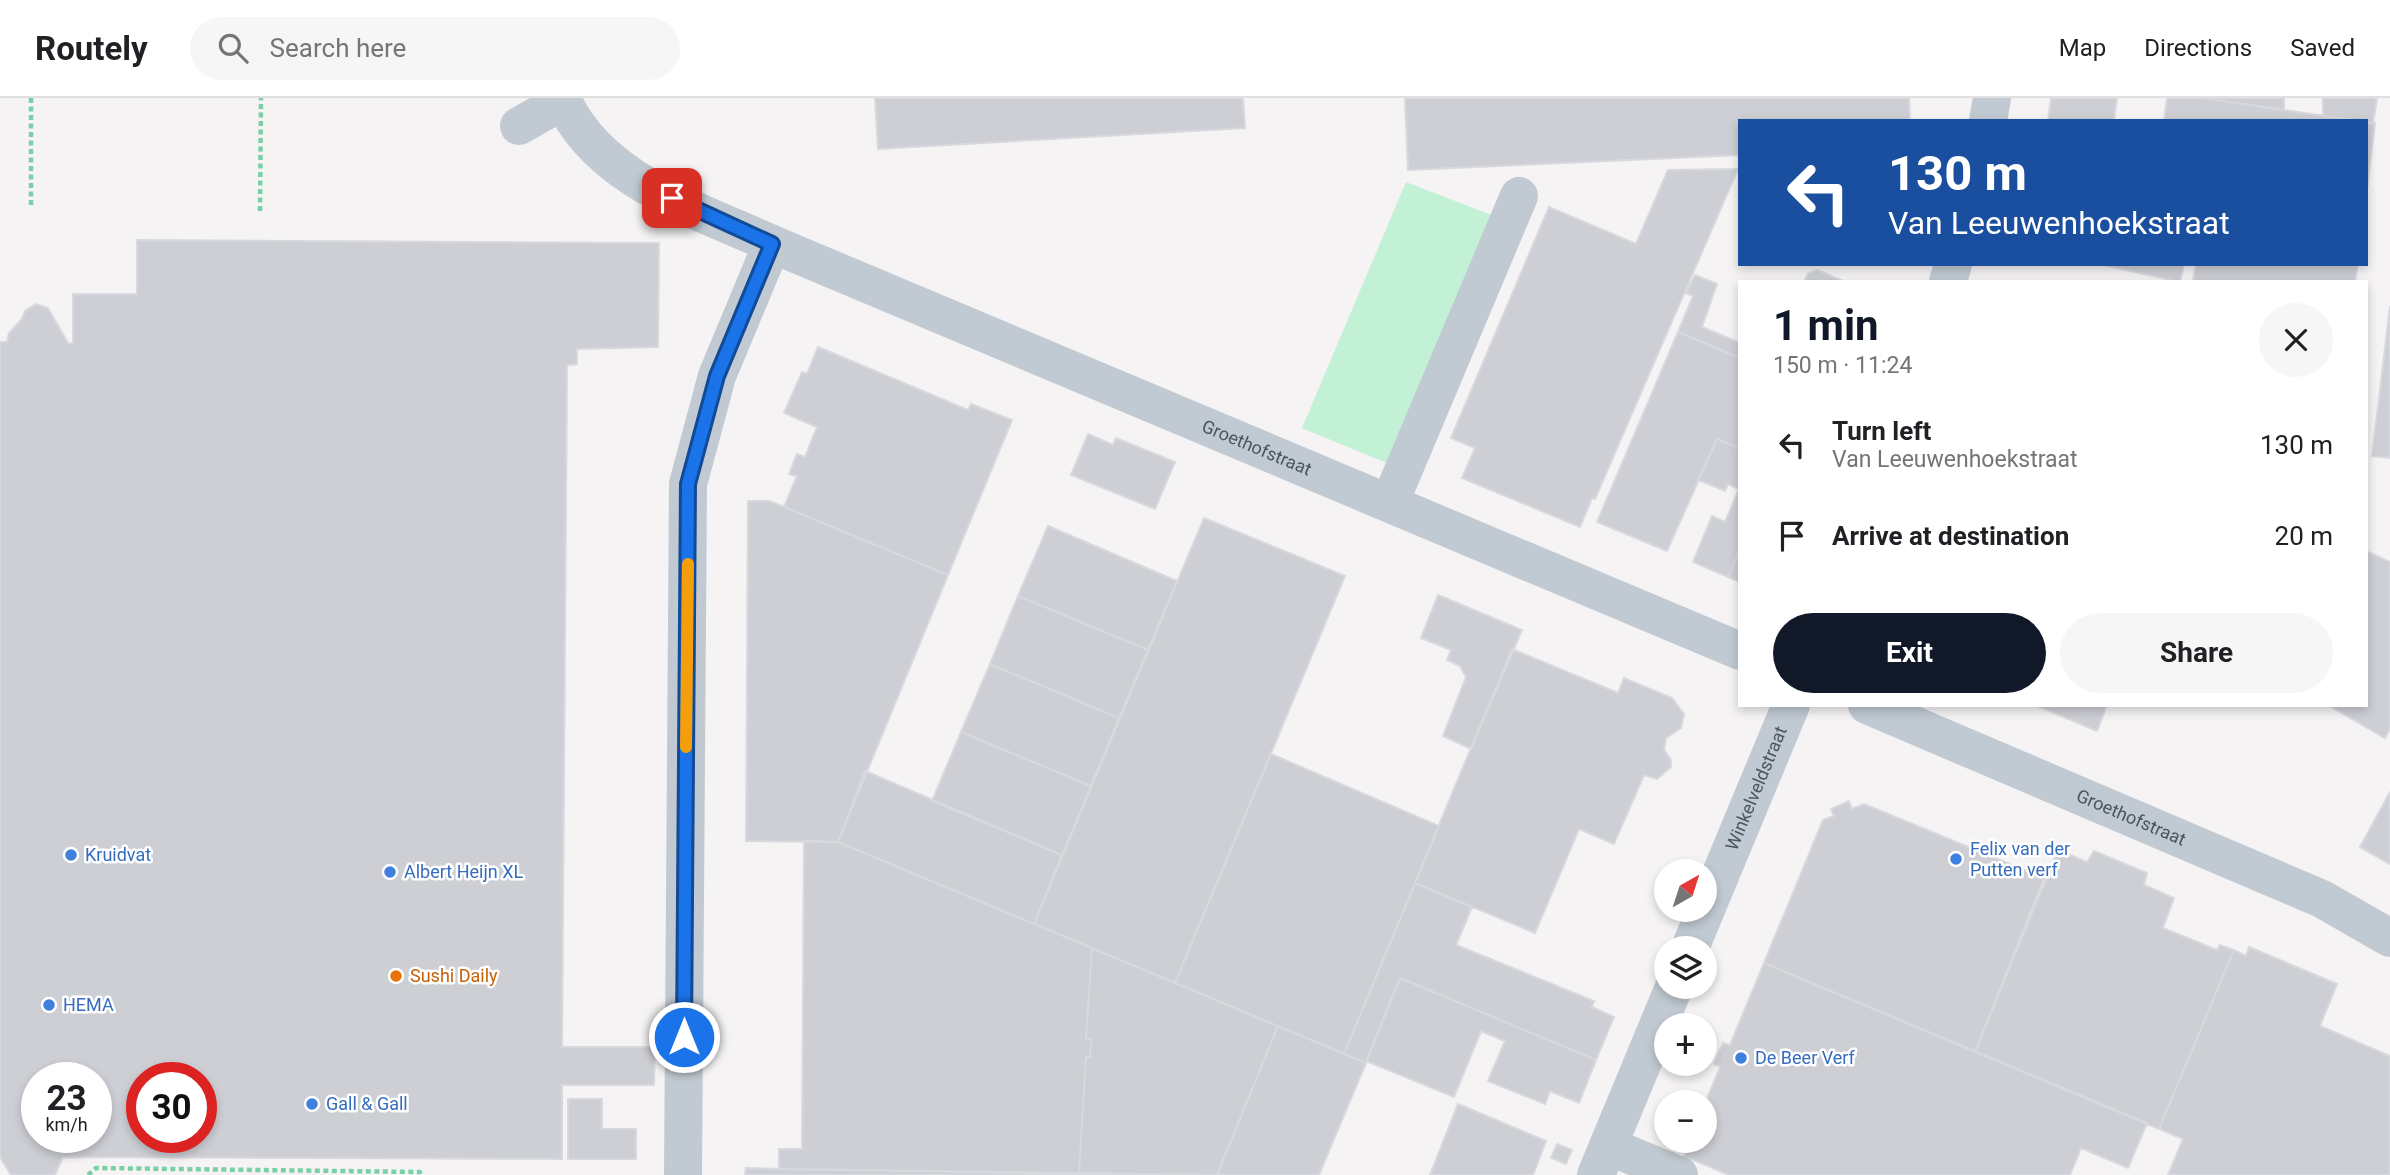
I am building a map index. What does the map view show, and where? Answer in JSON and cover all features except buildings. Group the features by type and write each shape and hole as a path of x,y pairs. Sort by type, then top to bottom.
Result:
{"street":[{"path":"1988,119 1992,98"},
{"path":"519,126 563,100"},
{"name":"Groethofstraat","path":"563,100 598,151 647,187 772,244 1738,650"},
{"path":"1390,502 1519,196"},
{"path":"683,1175 688,484 717,376 772,244"},
{"name":"Winkelveldstraat","path":"1695,936 1790,707"},
{"name":"Groethofstraat","path":"1872,707 2322,899 2390,938"},
{"path":"1669,999 1602,1160 1679,1175"}],"path":[{"path":"31,98 31,206"},
{"path":"260,211 261,98"},
{"path":"88,1175 96,1168 191,1172 419,1172 419,1175"},
{"path":"117,1175 118,1168"}],"green space":[{"path":"1406,182 1494,216 1389,464 1302,428"}],"slow traffic":[{"path":"686,747 688,564"}],"place":[{"name":"Kruidvat","path":"71,855"},
{"name":"Felix van der Putten verf","path":"1956,859"},
{"name":"Albert Heijn XL","path":"390,872"},
{"name":"Sushi Daily","path":"396,976"},
{"name":"HEMA","path":"49,1005"},
{"name":"De Beer Verf","path":"1741,1058"},
{"name":"Gall & Gall","path":"312,1104"}],"route":[{"path":"672,198 772,244 717,376 688,484 684,1037"}]}
